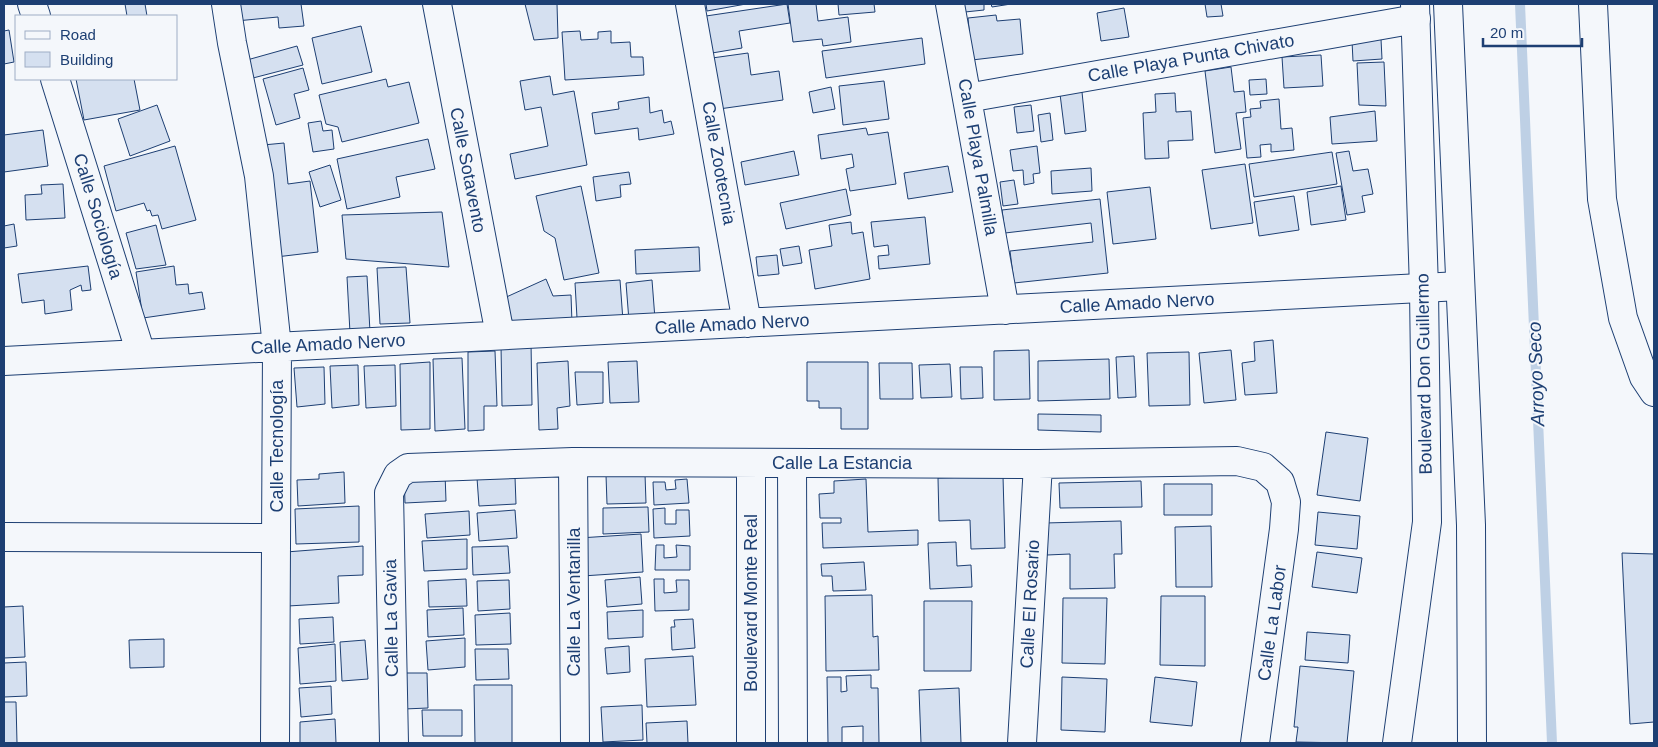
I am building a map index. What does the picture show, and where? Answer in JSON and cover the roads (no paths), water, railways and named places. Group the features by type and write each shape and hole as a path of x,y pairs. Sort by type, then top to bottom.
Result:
{"street":[{"name":"Calle Tecnología","path":"226,4 259,176 277,347 275,743"},
{"name":"Calle Sotavento","path":"437,4 500,336"},
{"name":"Calle Zootecnia","path":"690,4 747,323"},
{"name":"Calle Playa Palmilla","path":"950,4 1005,310"},
{"path":"1448,4 1471,526 1472,743"},
{"path":"1593,4 1602,200 1623,318 1644,377 1654,392"},
{"name":"Calle Playa Punta Chivato","path":"967,98 1415,11"},
{"name":"Boulevard Don Guillermo","path":"1397,743 1426,522 1424,289 1415,11"},
{"name":"Calle Sociología","path":"55,80 141,354"},
{"name":"Calle Amado Nervo","path":"4,361 1460,286"},
{"path":"1623,318 1654,358"},
{"name":"Calle La Estancia","path":"389,493 398,476 408,468 573,462 1038,464 1237,462 1263,467 1280,482 1286,502"},
{"name":"Calle La Ventanilla","path":"573,462 575,743"},
{"name":"Boulevard Monte Real","path":"751,463 751,743"},
{"path":"792,463 793,743"},
{"name":"Calle El Rosario","path":"1022,743 1038,464"},
{"name":"Calle La Gavia","path":"389,493 394,743"},
{"name":"Calle La Labor","path":"1255,743 1286,502"},
{"path":"1426,522 1471,526"},
{"path":"4,537 276,538"}],"waterway":[{"name":"Arroyo Seco","path":"1520,4 1552,743"}]}
